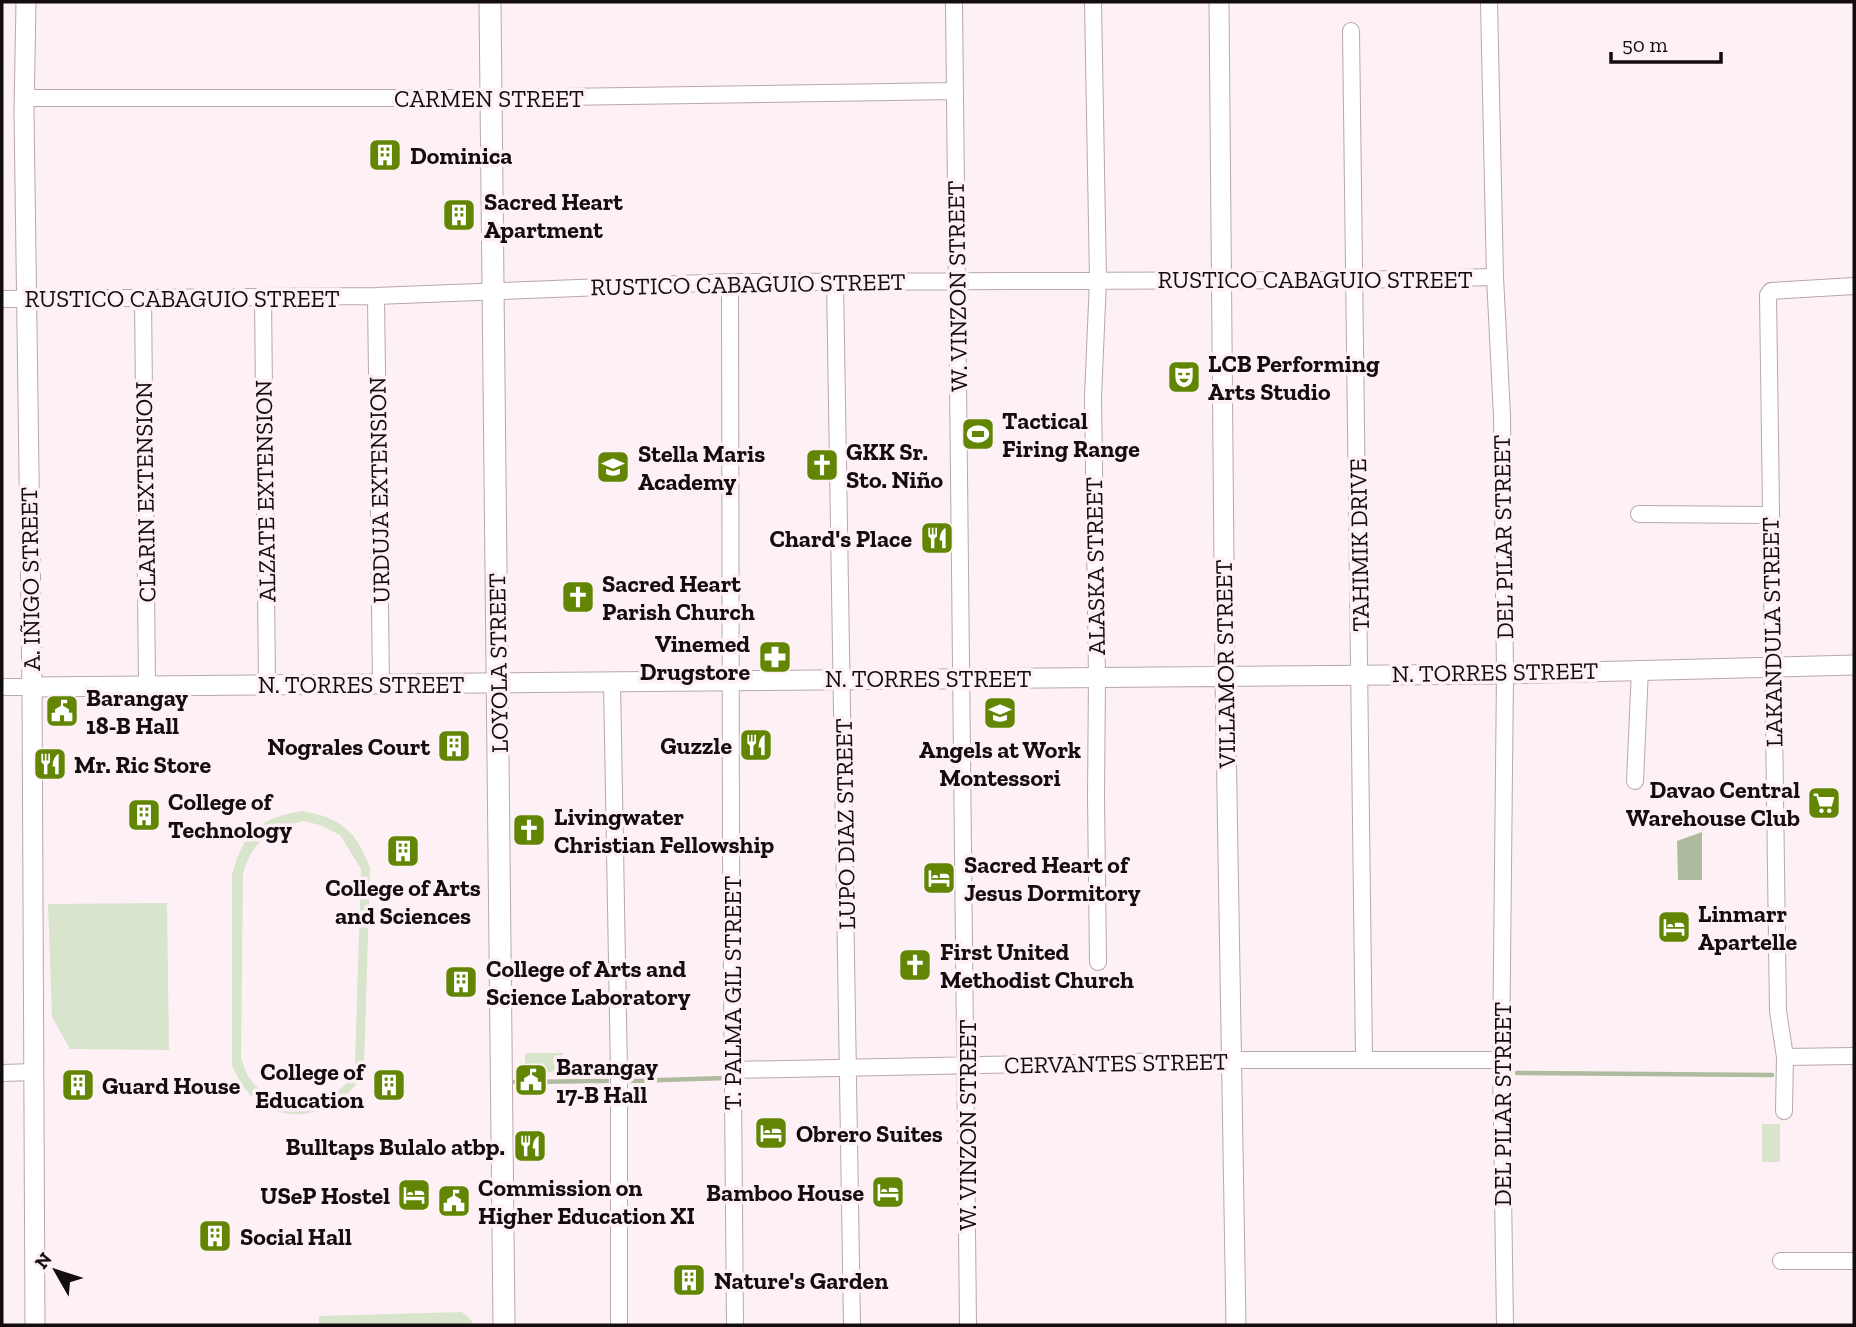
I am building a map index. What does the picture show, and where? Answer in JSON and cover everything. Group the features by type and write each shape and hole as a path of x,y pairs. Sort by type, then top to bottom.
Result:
{"main road":[{"name":"LOYOLA STREET","path":"491,2 504,1325"}],"street":[{"name":"A. IÑIGO STREET","path":"26,2 23,98 32,687 35,1325"},
{"name":"W. VINZON STREET","path":"954,2 968,1325"},
{"name":"ALASKA STREET","path":"1093,2 1098,280 1093,397 1098,962"},
{"name":"VILLAMOR STREET","path":"1219,2 1225,676 1236,1325"},
{"name":"DEL PILAR STREET","path":"1489,2 1495,277 1502,416 1505,674 1501,1060 1505,1325"},
{"name":"TAHIMIK DRIVE","path":"1351,31 1364,1059"},
{"name":"CARMEN STREET","path":"23,98 492,98 954,91"},
{"name":"RUSTICO CABAGUIO STREET","path":"2,299 376,296 730,282 1495,277"},
{"name":"LUPO DIAZ STREET","path":"835,281 852,1325"},
{"name":"T. PALMA GIL STREET","path":"730,282 735,1325"},
{"name":"LAKANDULA STREET","path":"1784,1111 1785,1057 1777,1011 1768,295 1771,291 1854,286"},
{"name":"URDUJA EXTENSION","path":"376,296 381,683"},
{"name":"ALZATE EXTENSION","path":"263,297 267,684"},
{"name":"CLARIN EXTENSION","path":"143,298 147,685"},
{"path":"1639,514 1769,515"},
{"name":"N. TORRES STREET","path":"2,688 730,682 842,678 1505,674 1854,665"},
{"path":"1634,781 1640,669"},
{"path":"612,681 619,1086 619,1325"},
{"path":"1785,1057 1854,1056"},
{"name":"CERVANTES STREET","path":"732,1070 1232,1060 1501,1060"},
{"path":"2,1073 35,1072"},
{"path":"1781,1261 1854,1261"}],"shaded area":[{"path":"302,811 337,822 353,835 370,868 364,1068 355,1086 341,1099 319,1110 296,1114 272,1110 261,1104 244,1087 232,1066 232,875 242,848 255,830 274,818","holes":["303,821 320,825 340,835 361,869 355,1065 347,1082 335,1093 310,1103 296,1104 283,1102 260,1090 249,1077 241,1059 243,873 252,852 272,832"]},
{"path":"1702,832 1702,880 1678,880 1677,841"},
{"path":"167,903 169,1050 70,1049 52,1017 48,904"},
{"path":"525,1053 563,1053 563,1072 525,1073"},
{"path":"1762,1124 1780,1124 1780,1162 1762,1162"},
{"path":"462,1312 472,1321 472,1325 319,1325 319,1316"}],"waterway":[{"path":"1517,1073 1772,1075"},
{"path":"631,1081 725,1078"},
{"path":"514,1082 607,1081"}],"place":[{"name":"Dominica","path":"385,155"},
{"name":"Sacred Heart Apartment","path":"459,215"},
{"name":"LCB Performing Arts Studio","path":"1184,377"},
{"name":"Tactical Firing Range","path":"978,434"},
{"name":"GKK Sr. Sto. Niño","path":"822,465"},
{"name":"Stella Maris Academy","path":"613,467"},
{"name":"Chard's Place","path":"937,538"},
{"name":"Sacred Heart Parish Church","path":"578,597"},
{"name":"Vinemed Drugstore","path":"775,657"},
{"name":"Barangay 18-B Hall","path":"62,711"},
{"name":"Angels at Work Montessori","path":"1000,713"},
{"name":"Guzzle","path":"756,745"},
{"name":"Nograles Court","path":"454,746"},
{"name":"Mr. Ric Store","path":"50,764"},
{"name":"Davao Central Warehouse Club","path":"1824,803"},
{"name":"College of Technology","path":"144,815"},
{"name":"Livingwater Christian Fellowship","path":"529,830"},
{"name":"College of Arts and Sciences","path":"403,851"},
{"name":"Sacred Heart of Jesus Dormitory","path":"939,878"},
{"name":"Linmarr Apartelle","path":"1674,927"},
{"name":"First United Methodist Church","path":"915,965"},
{"name":"College of Arts and Science Laboratory","path":"461,982"},
{"name":"Barangay 17-B Hall","path":"531,1080"},
{"name":"Guard House","path":"78,1085"},
{"name":"College of Education","path":"389,1085"},
{"name":"Obrero Suites","path":"771,1133"},
{"name":"Bulltaps Bulalo atbp.","path":"530,1146"},
{"name":"Bamboo House","path":"888,1192"},
{"name":"USeP Hostel","path":"414,1195"},
{"name":"Commission on Higher Education XI","path":"454,1201"},
{"name":"Social Hall","path":"215,1236"},
{"name":"Nature's Garden","path":"689,1280"}]}
